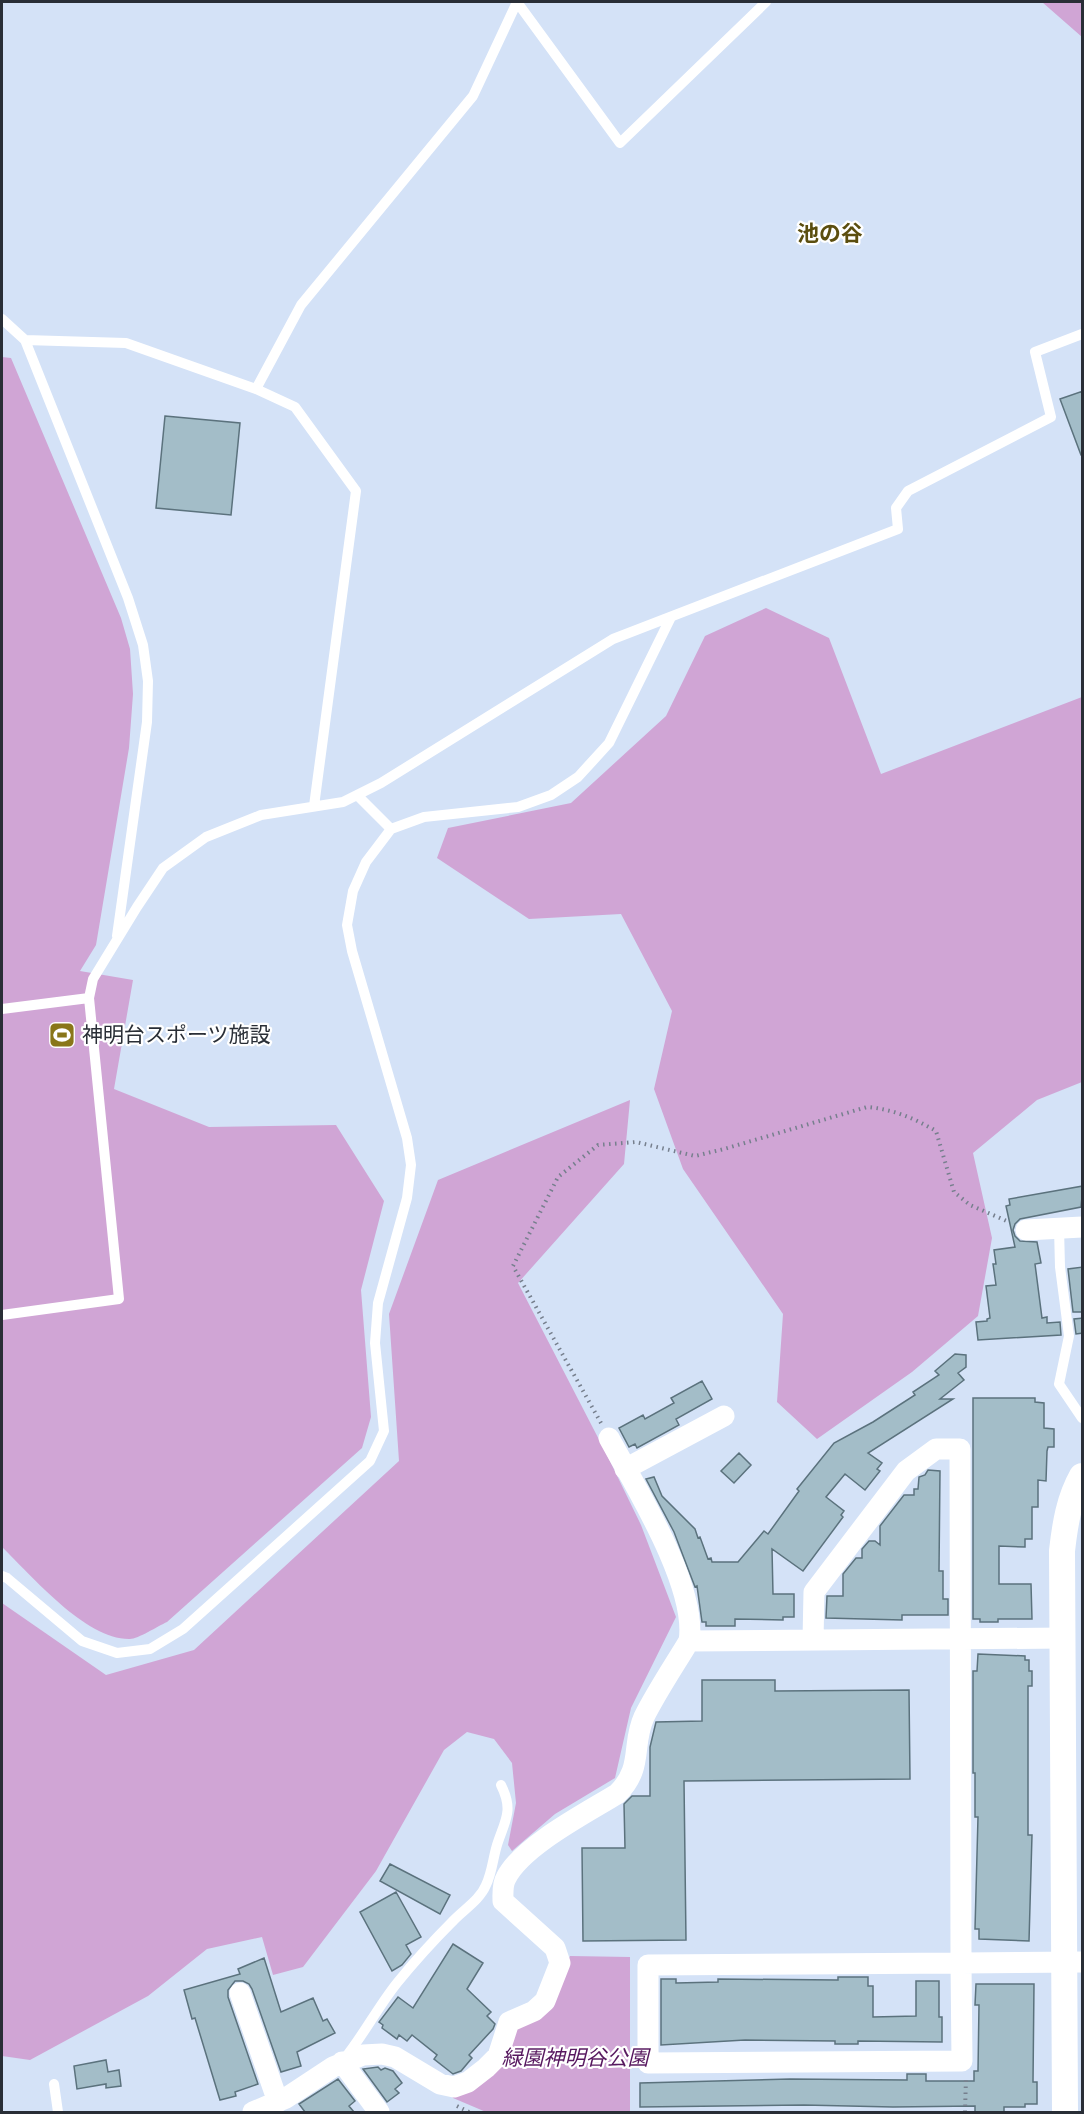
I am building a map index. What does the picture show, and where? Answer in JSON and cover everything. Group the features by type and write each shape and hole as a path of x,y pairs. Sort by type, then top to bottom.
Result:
{"street":[{"path":"1026,1230 1083,1227"},
{"path":"626,1469 724,1416"},
{"path":"253,2112 287,2104 342,2062 363,2055 381,2054 395,2057 440,2084 454,2087 468,2082 498,2056 509,2022 534,2012 545,2001 560,1963 555,1948 504,1901 503,1888 506,1878 533,1848 617,1794 626,1785 633,1771 643,1719 689,1641 691,1628 687,1601 661,1535 609,1438"},
{"path":"813,1640 814,1592 906,1471 936,1449 960,1449 962,1639 962,1963 962,2061 648,2063 648,1965 962,1963 1074,1963"},
{"path":"1065,2112 1074,1963 1062,1551 1065,1522 1075,1489 1083,1476"},
{"path":"689,1641 1064,1638"},
{"path":"240,1993 287,2104"},
{"path":"342,2062 379,2112"}],"lane":[{"path":"256,389 301,305 473,96 517,2 620,143 766,2"},
{"path":"2,319 25,340 128,598 142,645 148,681 147,722 116,941"},
{"path":"2,1315 119,1299 89,998 93,979 163,868 206,837 261,815 343,802 381,783 613,639 898,529 896,508 908,491 1052,417 1035,352 1083,334"},
{"path":"25,340 126,343 256,389 295,407 356,491 314,806"},
{"path":"2,1576 82,1641 117,1653 150,1648 183,1629 370,1461 384,1431 375,1343 378,1304 407,1198 411,1165 407,1138 352,951 347,925 353,891 366,862 391,829 424,817 518,807 551,795 578,777 609,742 671,617"},
{"path":"357,795 391,829"},
{"path":"2,1009 89,998"},
{"path":"1059,1228 1060,1267 1069,1336 1059,1384 1083,1418"},
{"path":"342,2062 397,1983 486,1887 507,1819 508,1800 501,1785"},
{"path":"54,2084 57,2112"}],"path":[{"path":"609,1438 513,1266 558,1177 598,1145 636,1142 695,1156 867,1107 886,1109 917,1120 936,1131 954,1192 970,1205 1026,1230"},
{"path":"962,2061 966,2068 965,2112"}],"green space":[{"path":"1042,2 1082,2 1082,37"},
{"name":"神明台スポーツ施設","path":"2,357 11,358 121,618 130,649 133,694 129,748 96,945 80,971 133,980 114,1089 209,1127 336,1125 384,1201 361,1290 371,1417 362,1448 167,1622 130,1639 113,1637 78,1618 44,1589 2,1547"},
{"path":"766,608 829,638 881,774 1082,697 1082,1082 1037,1100 973,1153 992,1238 978,1316 912,1372 817,1439 777,1402 783,1314 683,1169 654,1089 672,1011 621,914 529,919 437,858 448,828 571,803 666,716 705,636"},
{"path":"630,1100 624,1164 518,1283 641,1525 676,1617 631,1708 615,1778 555,1814 512,1851 508,1845 516,1803 512,1763 494,1739 467,1732 444,1750 376,1871 303,1967 273,1975 262,1937 207,1949 148,1996 30,2060 2,2056 2,1603 106,1675 194,1650 399,1461 389,1314 438,1180"},
{"name":"緑園神明谷公園","path":"570,1956 630,1957 630,2112 486,2112 453,2098 450,2093 514,2028 567,1964"}],"building":[{"path":"1083,391 1083,455 1081,455 1060,399"},
{"path":"165,416 240,423 231,515 156,508"},
{"path":"1083,1186 1081,1207 1020,1219 1013,1230 1020,1241 1037,1242 1041,1263 1035,1264 1042,1318 1047,1317 1047,1323 1060,1322 1061,1335 978,1340 976,1322 987,1321 990,1318 986,1286 996,1285 994,1250 1015,1247 1006,1206 1010,1205 1009,1199"},
{"path":"1083,1267 1083,1312 1073,1312 1068,1269"},
{"path":"1083,1318 1083,1333 1076,1334 1074,1319"},
{"path":"955,1354 966,1355 966,1367 958,1373 964,1380 940,1399 953,1399 868,1453 882,1463 877,1469 880,1471 865,1490 845,1474 826,1497 844,1511 841,1515 843,1517 803,1571 772,1549 773,1594 794,1594 794,1617 783,1617 783,1620 735,1619 735,1626 706,1626 706,1622 702,1622 697,1586 695,1587 674,1532 646,1479 654,1477 662,1496 695,1529 708,1559 711,1558 712,1562 738,1562 764,1531 768,1534 799,1491 797,1489 834,1443 873,1422 915,1395 913,1392 939,1375 935,1371"},
{"path":"702,1381 712,1399 676,1419 679,1425 637,1448 635,1444 629,1447 619,1428 643,1415 645,1419 674,1403 671,1398"},
{"path":"973,1398 1035,1398 1035,1402 1044,1403 1044,1428 1054,1429 1054,1447 1048,1447 1047,1451 1046,1481 1038,1480 1038,1507 1032,1507 1032,1539 1025,1539 1025,1547 999,1546 999,1584 1031,1584 1032,1619 998,1619 998,1622 980,1622 980,1619 973,1619"},
{"path":"739,1453 751,1465 734,1483 721,1471"},
{"path":"928,1470 940,1471 939,1571 943,1571 943,1599 948,1599 948,1615 902,1615 902,1620 826,1618 827,1596 843,1596 843,1574 856,1558 862,1558 862,1549 869,1541 875,1541 880,1545 880,1526 904,1495 914,1495 914,1489 918,1489 919,1477 925,1475"},
{"path":"978,1654 1025,1656 1025,1660 1029,1660 1029,1671 1032,1671 1032,1686 1028,1686 1028,1835 1032,1835 1029,1941 979,1939 979,1929 975,1929 978,1817 975,1817 975,1773 973,1773 973,1671 977,1671"},
{"path":"702,1680 775,1680 775,1691 909,1690 910,1779 684,1781 686,1940 583,1941 582,1848 625,1848 624,1804 632,1796 650,1796 650,1747 656,1722 702,1721"},
{"path":"390,1864 450,1895 440,1914 380,1881"},
{"path":"396,1892 421,1937 406,1945 411,1954 402,1965 392,1971 360,1912"},
{"path":"453,1944 483,1963 467,1989 491,2012 487,2016 495,2024 469,2055 472,2058 461,2071 453,2074 434,2059 437,2055 412,2035 407,2041 399,2035 397,2039 382,2028 383,2025 379,2022 398,1997 413,2008"},
{"path":"264,1958 281,2012 313,1998 323,2021 327,2019 335,2033 297,2052 301,2066 281,2072 252,1989 243,1981 235,1981 228,1990 228,1997 258,2084 235,2092 236,2096 220,2100 184,1990 240,1974 238,1969"},
{"path":"838,1977 868,1977 868,1986 873,1986 873,2017 916,2016 916,1981 939,1981 942,2042 858,2041 858,2044 835,2044 835,2041 745,2040 661,2045 661,1979 676,1979 676,1983 718,1982 718,1979 838,1980"},
{"path":"976,1984 1034,1984 1033,2082 1037,2082 1037,2104 1025,2104 1025,2107 1004,2107 1004,2112 975,2112 975,2106 640,2107 640,2083 790,2079 907,2080 907,2074 926,2074 926,2081 974,2081 974,2071 978,2071 979,2005 975,2005"},
{"path":"106,2060 108,2072 119,2070 121,2086 106,2088 106,2084 77,2089 74,2066"},
{"path":"378,2067 381,2070 385,2068 393,2071 402,2083 395,2089 399,2093 387,2102 363,2069"},
{"path":"338,2079 355,2101 349,2106 354,2112 305,2112 299,2104"}],"place":[{"name":"神明台スポーツ施設","path":"62,1035"}],"district":[{"name":"池の谷","path":"830,233"}]}
